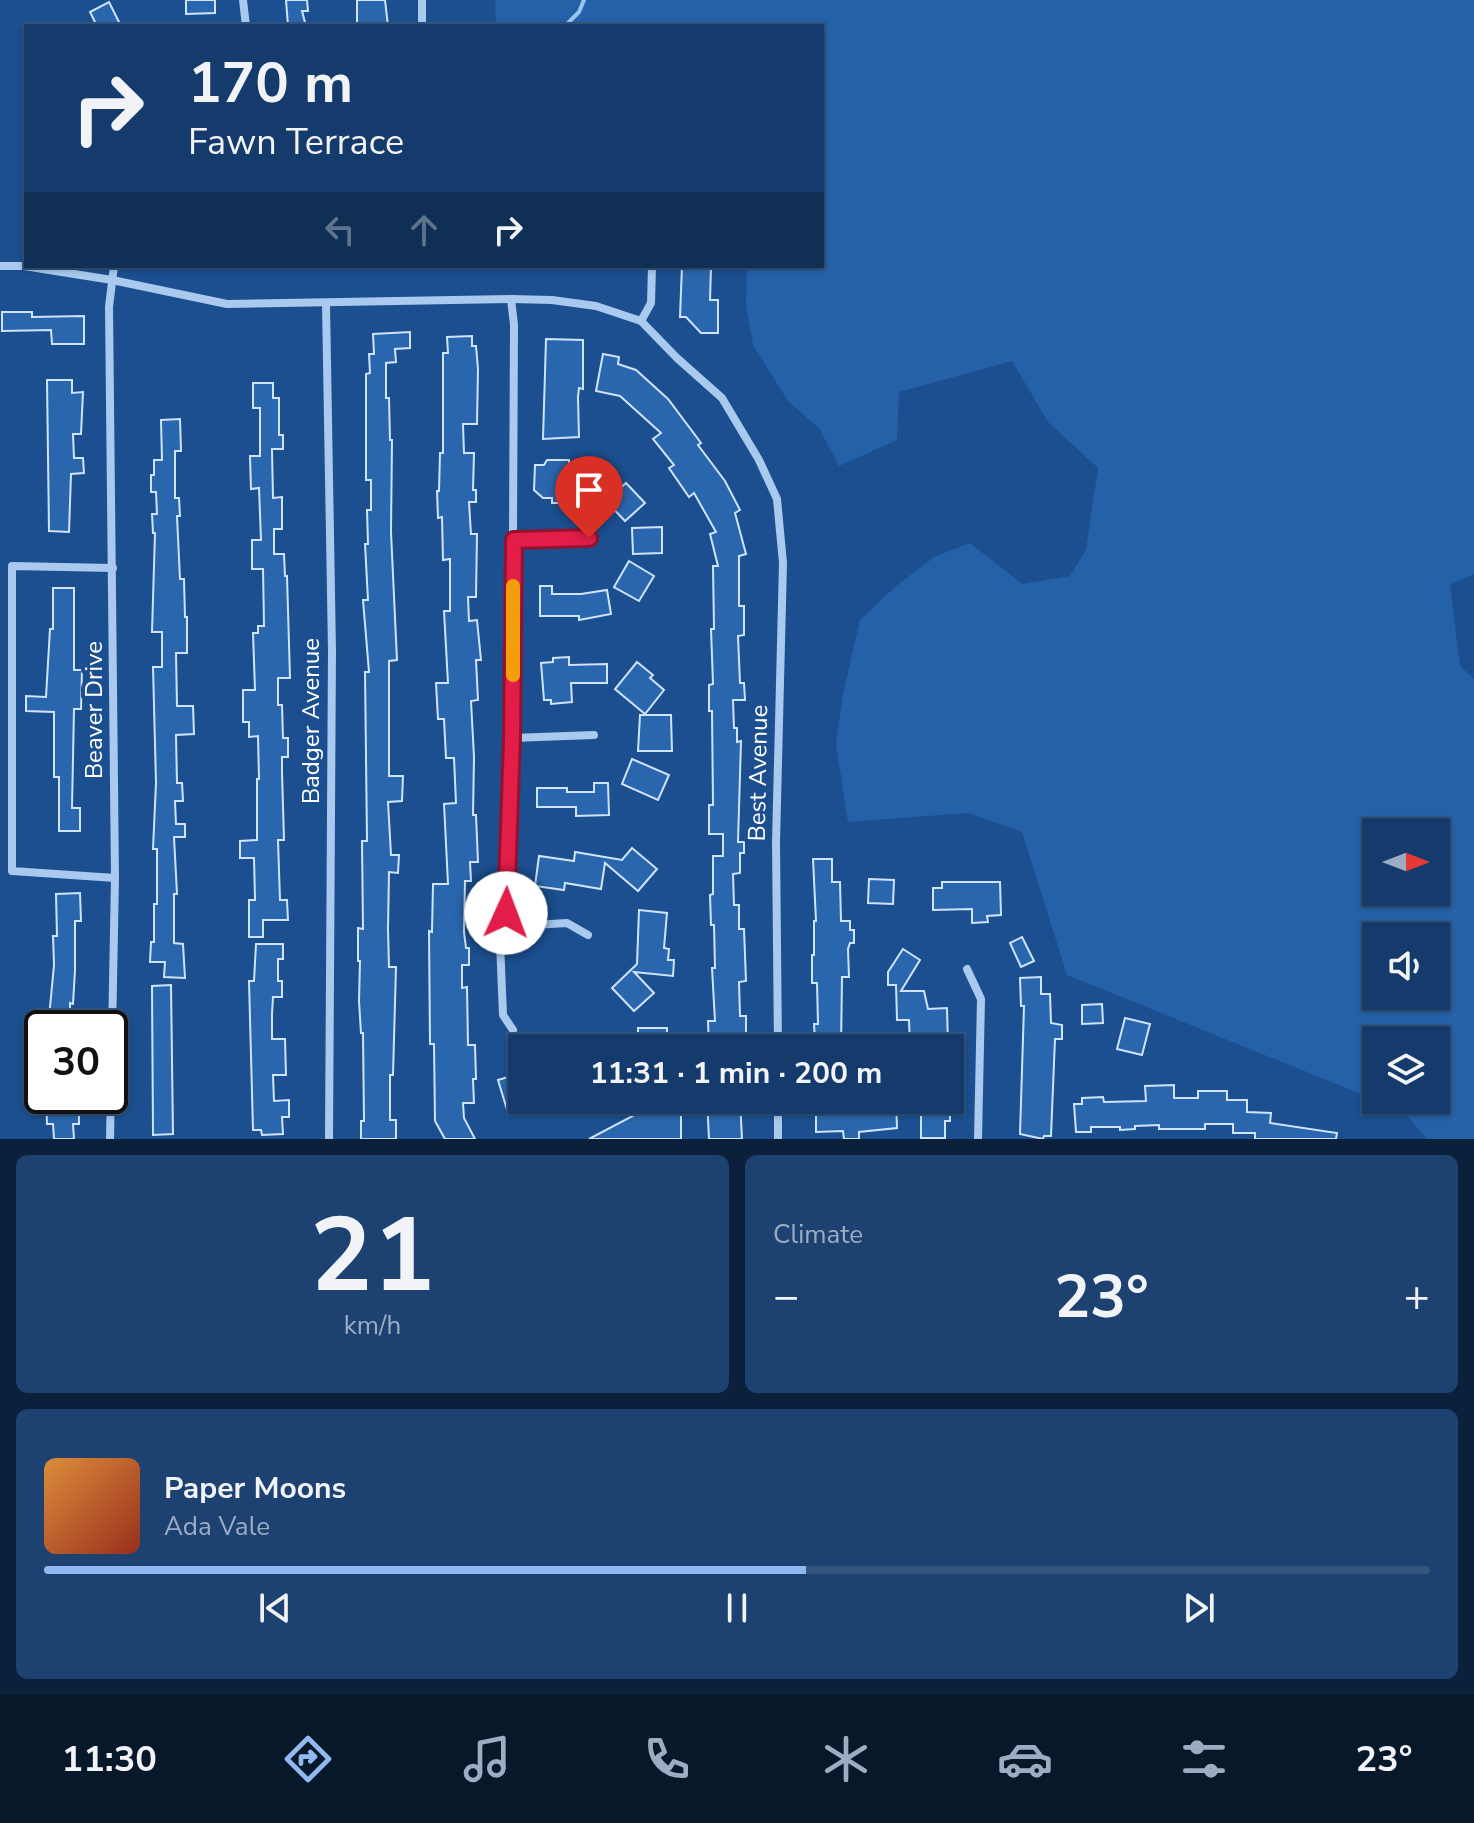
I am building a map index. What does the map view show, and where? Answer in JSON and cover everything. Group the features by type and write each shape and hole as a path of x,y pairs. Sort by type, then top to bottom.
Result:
{"street":[{"path":"243,0 246,24"},
{"path":"422,0 422,24"},
{"path":"0,266 24,266"},
{"path":"37,268 227,304 552,300 596,306 641,321 651,303 652,268"},
{"name":"Beaver Drive","path":"110,1139 115,878 109,307 114,268"},
{"path":"511,299 514,325 512,738 506,913 501,927 503,1015 513,1030"},
{"name":"Badger Avenue","path":"326,304 332,651 329,1139"},
{"name":"Best Avenue","path":"641,321 722,398 759,460 777,499 783,563 776,842 778,1034"},
{"path":"514,540 589,538"},
{"path":"113,568 12,566 12,871 115,878"},
{"path":"512,738 594,735"},
{"path":"501,927 567,923 588,935"},
{"path":"967,969 981,999 978,1139"},
{"path":"778,1114 778,1139"}],"shaded area":[{"path":"495,0 1474,0 1474,574 1450,585 1460,666 1474,679 1474,1139 1427,1139 1405,1114 1450,1114 1450,1026 1362,1026 1362,1094 1067,975 1022,832 968,813 848,822 836,744 843,694 860,620 896,586 934,557 970,543 1022,584 1070,576 1086,550 1098,468 1048,422 1012,361 899,392 897,440 839,466 819,428 788,401 753,345 746,305 747,268 824,268 824,24 496,24"}],"building":[{"path":"186,0 215,0 215,13 186,14"},
{"path":"286,0 307,0 308,11 302,11 305,24 288,24"},
{"path":"357,0 385,0 388,24 357,24"},
{"path":"109,2 120,24 96,24 90,12"},
{"path":"682,268 711,268 710,300 718,300 718,333 701,333 686,317 680,317"},
{"path":"2,312 32,312 32,317 84,316 84,344 52,344 51,330 2,331"},
{"path":"410,332 410,348 395,349 396,362 386,363 386,398 389,398 392,440 391,532 397,660 389,661 389,776 403,776 402,801 388,802 391,855 399,855 398,873 389,872 388,929 389,967 396,967 390,1120 396,1120 396,1139 361,1139 361,1121 364,1121 363,1033 359,1001 358,928 363,929 362,841 367,841 365,672 369,672 363,600 368,600 365,544 368,544 367,510 371,510 371,480 366,480 366,374 370,373 369,354 374,354 373,334"},
{"path":"472,336 478,369 477,424 463,424 464,453 474,453 473,490 476,490 476,502 469,502 471,534 477,534 476,597 468,597 469,621 477,620 481,660 476,660 478,700 471,701 473,815 476,815 478,862 470,862 471,881 465,881 464,932 466,948 469,948 469,965 462,965 462,988 467,987 468,1045 475,1045 476,1079 473,1079 474,1103 463,1103 464,1118 475,1139 445,1139 435,1121 434,1044 430,1044 429,931 432,932 433,884 448,884 444,804 456,803 454,758 446,758 444,719 438,719 436,683 448,683 444,611 450,611 450,559 443,560 442,517 438,518 437,491 440,453 443,453 443,353 448,353 447,337"},
{"path":"546,339 583,340 583,389 579,388 578,397 579,437 543,439"},
{"path":"603,354 619,357 618,364 636,370 668,399 701,443 698,445 725,481 740,510 735,513 746,554 739,556 739,606 744,606 744,635 738,636 740,683 744,683 745,700 733,700 734,728 737,728 737,742 741,741 738,842 744,842 744,853 740,853 740,873 733,874 734,905 739,905 739,929 744,929 746,981 739,982 740,1016 746,1016 746,1034 708,1034 708,1021 715,1021 712,968 715,968 714,925 711,925 710,895 713,894 713,856 723,856 723,834 709,834 709,805 713,805 709,685 713,684 713,566 718,566 710,534 716,532 694,493 689,497 669,468 674,465 653,439 661,433 620,396 596,391"},
{"path":"47,380 72,380 72,393 83,392 81,434 73,434 74,458 83,458 84,473 71,474 69,532 49,531"},
{"path":"253,383 273,383 273,398 279,398 279,435 283,435 283,449 272,449 273,498 282,497 282,529 274,529 274,554 284,554 287,576 290,678 278,678 283,738 288,738 288,757 282,757 284,840 278,840 280,900 287,900 288,920 263,920 263,937 249,937 249,900 255,900 254,858 240,858 240,841 257,840 258,736 249,737 249,722 243,722 243,690 255,690 253,633 258,633 258,626 264,626 263,569 252,569 252,540 261,540 259,488 251,489 250,456 260,456 260,408 253,408"},
{"path":"180,419 181,451 175,451 175,498 179,498 180,579 184,579 187,653 176,653 177,706 193,706 194,734 176,735 177,783 182,783 183,801 175,801 176,824 185,824 185,837 174,837 177,894 174,894 174,943 183,944 185,978 164,977 165,962 150,962 151,942 154,942 154,904 157,904 157,849 153,849 156,783 153,667 162,667 162,632 152,632 155,533 152,514 157,514 156,492 151,492 151,475 154,475 154,460 162,460 161,420"},
{"path":"547,460 569,460 569,472 602,471 603,495 569,497 569,503 552,503 552,498 543,498 534,490 535,465 544,465"},
{"path":"626,483 645,503 625,521 606,501"},
{"path":"662,527 662,553 633,554 632,528"},
{"path":"629,561 654,576 639,601 614,587"},
{"path":"540,586 552,586 552,594 607,590 611,614 579,620 579,616 540,616"},
{"path":"53,588 74,588 74,670 82,670 81,709 74,709 72,808 80,808 80,831 59,831 59,777 54,777 54,712 26,711 26,696 46,697 50,629 53,629"},
{"path":"569,657 569,665 607,664 607,683 571,683 572,702 551,704 551,700 544,700 541,663"},
{"path":"637,662 653,675 650,678 664,690 645,714 615,689"},
{"path":"640,715 671,715 672,751 638,751"},
{"path":"632,759 669,775 658,800 622,784"},
{"path":"594,783 608,783 609,815 576,816 576,807 537,807 537,788 594,792"},
{"path":"632,848 657,869 638,891 605,863 601,889 565,883 564,890 535,886 539,856 574,861 575,852 622,860"},
{"path":"813,859 832,859 832,882 840,882 841,921 850,921 850,930 854,930 854,943 850,943 848,949 849,977 842,977 841,1034 815,1034 814,1024 818,1024 817,983 812,983 812,955 816,921"},
{"path":"869,879 894,880 893,904 868,903"},
{"path":"942,882 1000,882 1001,915 987,916 988,922 972,923 972,909 933,910 933,888 942,888"},
{"path":"80,893 81,921 75,921 75,970 70,1010 50,1010 53,936 57,936 56,894"},
{"path":"639,910 667,913 664,948 669,949 668,960 674,960 673,976 634,972 654,993 634,1011 612,988 637,964"},
{"path":"1022,937 1034,961 1021,967 1010,943"},
{"path":"256,944 283,944 283,959 278,959 282,997 273,997 272,1039 285,1039 286,1075 273,1075 274,1101 289,1100 289,1117 282,1117 283,1134 262,1135 261,1130 253,1130 249,981 254,981"},
{"path":"903,949 920,960 901,991 924,991 928,1009 947,1008 948,1034 910,1034 909,1020 897,1020 896,985 888,985 888,972"},
{"path":"1041,977 1041,994 1050,994 1051,1023 1062,1025 1062,1039 1055,1039 1051,1136 1044,1136 1043,1139 1020,1134 1024,1006 1021,1006 1020,978"},
{"path":"171,985 173,1134 153,1135 152,986"},
{"path":"1102,1004 1103,1023 1082,1024 1082,1005"},
{"path":"1125,1018 1150,1024 1142,1055 1117,1049"},
{"path":"638,1028 667,1028 667,1034 638,1034"},
{"path":"508,1077 508,1113 498,1080"},
{"path":"1174,1085 1174,1098 1198,1098 1198,1091 1227,1091 1227,1100 1247,1100 1247,1112 1271,1113 1270,1123 1337,1133 1336,1139 1255,1139 1255,1133 1233,1133 1233,1124 1205,1124 1205,1129 1159,1129 1159,1125 1120,1130 1120,1127 1091,1127 1091,1132 1076,1132 1074,1104 1082,1104 1082,1098 1103,1097 1104,1102 1146,1101 1145,1086"},
{"path":"47,1114 79,1114 79,1124 73,1124 74,1139 54,1139 53,1124 47,1124"},
{"path":"636,1114 681,1114 681,1139 589,1139"},
{"path":"708,1114 741,1114 742,1139 709,1139"},
{"path":"816,1114 896,1114 897,1128 859,1132 859,1139 844,1139 843,1131 816,1132"},
{"path":"921,1114 950,1114 950,1121 945,1121 945,1138 921,1138"}],"waterway":[{"path":"567,24 579,12 584,0"}],"slow traffic":[{"path":"513,586 513,675"}],"route":[{"path":"506,913 514,540 589,538"}]}
